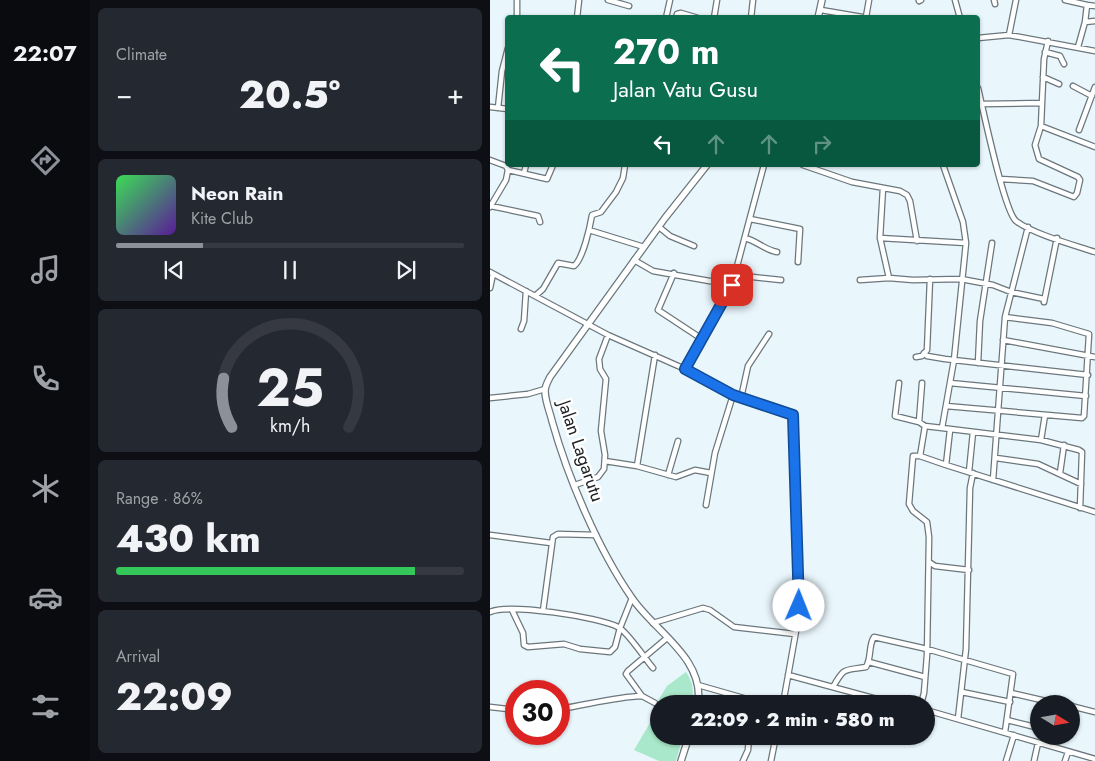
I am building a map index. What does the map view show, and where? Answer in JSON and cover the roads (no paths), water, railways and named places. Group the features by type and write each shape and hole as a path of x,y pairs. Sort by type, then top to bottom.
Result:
{"street":[{"path":"517,0 517,15"},
{"path":"577,15 579,0"},
{"path":"608,0 629,6"},
{"path":"667,15 670,0"},
{"path":"714,15 717,0"},
{"path":"751,15 753,0"},
{"path":"819,15 822,0"},
{"path":"867,15 868,0"},
{"path":"955,0 959,15"},
{"path":"1009,35 1016,0"},
{"path":"1064,0 1095,6"},
{"path":"1078,47 1085,22 1087,5"},
{"path":"821,10 854,15"},
{"path":"1085,22 1095,22"},
{"path":"980,38 1009,35 1095,51"},
{"path":"1000,180 1033,181 1072,196 1076,195 1080,178 1039,159 1035,145 1041,126 1045,52 1048,41"},
{"path":"1045,52 1060,56 1064,64"},
{"path":"498,108 505,60"},
{"path":"1043,77 1059,84"},
{"path":"1074,86 1092,96"},
{"path":"1079,130 1095,86"},
{"path":"980,96 1000,180 1011,214 1016,221 1095,252"},
{"path":"982,104 1042,103"},
{"path":"490,107 505,109"},
{"path":"1041,126 1095,147"},
{"path":"490,160 505,166"},
{"path":"506,167 508,170 506,180 490,206 538,216 540,222"},
{"path":"524,173 526,167"},
{"path":"508,170 547,178 552,167"},
{"path":"535,296 543,288 558,263 576,266 589,230 592,215 601,212 622,182 625,167"},
{"name":"Jalan Lagarutu","path":"698,695 698,685 690,665 632,598 607,558 558,441 545,390 550,377 634,260 705,167"},
{"path":"685,369 732,285 763,167"},
{"path":"808,167 834,177 900,191 907,195 910,201 917,241"},
{"path":"942,428 954,360 966,243 963,222 944,167"},
{"path":"883,188 880,238 889,278"},
{"path":"750,218 800,229 798,262"},
{"path":"659,227 670,236 694,246"},
{"path":"993,480 998,434 1005,317 1028,227"},
{"path":"589,230 644,247"},
{"path":"745,238 759,246 777,252"},
{"path":"880,238 966,243"},
{"path":"860,280 889,278 962,280 1002,287 1011,292 1044,300 1057,238"},
{"path":"978,362 985,283 992,243"},
{"path":"634,260 653,270 732,285"},
{"path":"490,288 492,273 608,335 685,369 733,395 793,415 800,594 785,695"},
{"path":"674,273 658,309 702,339"},
{"path":"735,276 781,280"},
{"path":"916,357 922,356 927,350 930,279"},
{"path":"521,329 524,321 526,291"},
{"path":"946,406 1082,418 1085,415 1089,334 1052,324 1005,317"},
{"path":"741,398 748,366 769,334"},
{"path":"575,485 601,475 605,461 601,430 606,379 600,369 598,359 608,335"},
{"path":"1003,340 1095,357"},
{"path":"924,353 927,356 954,360 1088,375"},
{"path":"637,466 654,356"},
{"path":"1088,382 1095,382"},
{"path":"899,383 894,416 919,422 925,426 1041,440 1064,445 1082,452 1080,508"},
{"path":"919,422 922,383"},
{"path":"950,383 1086,396"},
{"path":"490,398 528,394 545,390"},
{"path":"706,505 711,473 724,420 733,395"},
{"path":"1041,440 1045,415"},
{"path":"920,456 925,426"},
{"path":"946,465 950,430"},
{"path":"958,719 965,659 973,432"},
{"path":"668,475 678,441"},
{"path":"1060,473 1064,445"},
{"path":"922,695 927,649 929,562 927,522 913,511 908,504 913,456 920,456 1095,512"},
{"path":"996,458 1033,463 1060,473 1081,484"},
{"path":"605,461 637,466 676,477 695,470 711,473"},
{"path":"543,611 553,537 558,534 596,535"},
{"path":"490,535 551,543"},
{"path":"929,562 935,566 969,570"},
{"path":"512,610 523,633 524,645 528,647 564,644 580,649 610,652 615,647 620,628 632,598"},
{"path":"653,623 703,608 710,610 734,627 795,634"},
{"path":"490,612 512,610 566,613 620,628 653,668"},
{"path":"833,687 844,670 866,667 869,662 874,636 927,649 1013,674 1005,732"},
{"path":"650,700 642,696 627,678 626,674 667,638"},
{"path":"869,662 925,676"},
{"path":"788,675 866,695"},
{"path":"698,685 731,695"},
{"path":"962,692 1010,702"},
{"path":"1011,693 1030,697"},
{"path":"570,707 614,698 642,696"},
{"path":"490,706 505,708"},
{"path":"1080,708 1095,712"},
{"path":"935,713 1030,740"},
{"path":"1007,720 1030,726"},
{"path":"1006,761 1014,735"},
{"path":"681,761 686,745"},
{"path":"743,761 748,745"},
{"path":"771,761 774,745"},
{"path":"1034,761 1038,745"},
{"path":"1045,745 1095,759"},
{"path":"1066,761 1068,752"}]}
